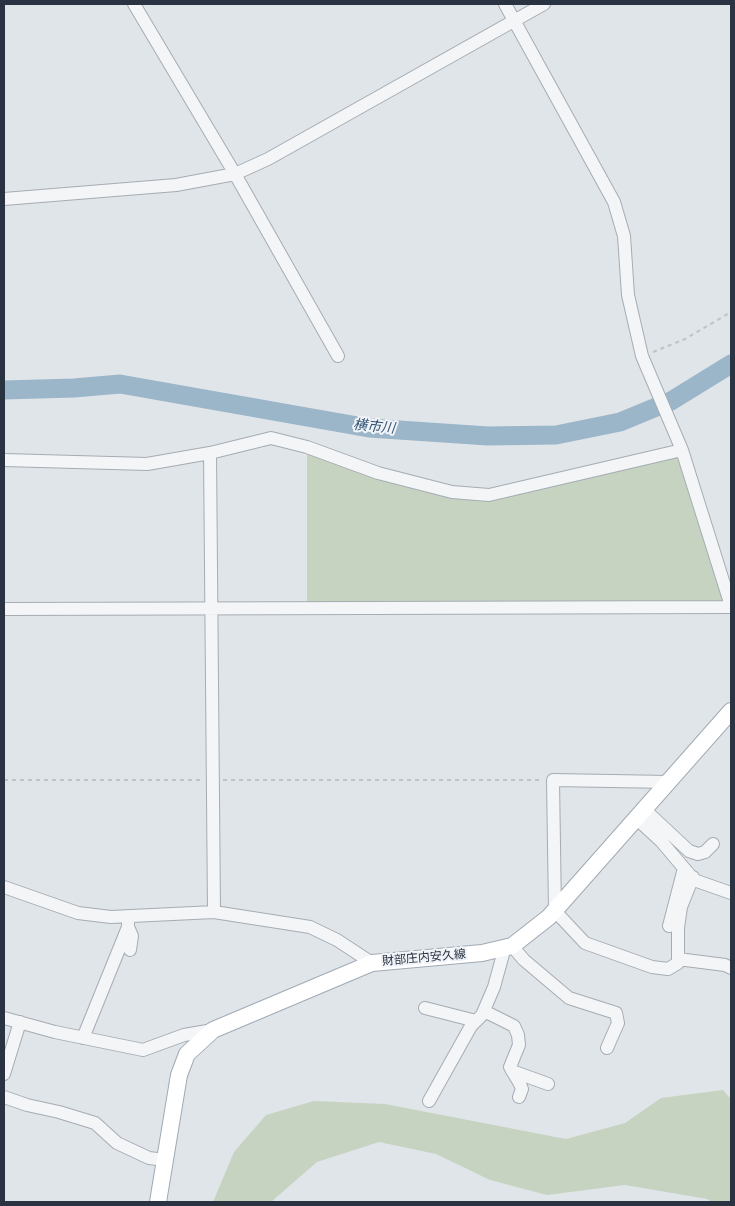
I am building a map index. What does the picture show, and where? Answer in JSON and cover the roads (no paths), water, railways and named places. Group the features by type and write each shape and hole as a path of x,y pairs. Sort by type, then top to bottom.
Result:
{"main road":[{"name":"財部庄内安久線","path":"158,1202 179,1075 187,1054 213,1030 372,963 482,953 509,947 532,933 555,911 731,711"}],"street":[{"path":"134,4 235,174 338,356"},
{"path":"4,609 731,606 680,445 644,361 628,295 624,236 614,202 505,4"},
{"path":"4,199 176,185 235,174 268,159 544,4"},
{"path":"4,460 146,464 210,453 271,438 308,447 378,473 471,495 513,490 680,445"},
{"path":"210,453 214,912"},
{"path":"669,782 553,780 555,911 585,943 652,967 668,969 678,963 678,928 681,907 693,878"},
{"path":"640,814 689,851 698,854 706,852 713,844"},
{"path":"640,814 693,878 730,891"},
{"path":"669,926 684,868"},
{"path":"4,887 78,913 128,922 214,912 310,927 336,940 372,963"},
{"path":"128,922 132,936 130,950"},
{"path":"84,1038 128,922"},
{"path":"429,1101 471,1026 480,1016 494,987 509,947 569,998 616,1013 618,1023 607,1048"},
{"path":"678,959 724,965 731,968"},
{"path":"425,1008 480,1016 514,1026 518,1035 519,1045 510,1067 522,1089 520,1097"},
{"path":"4,1018 84,1038 143,1050 184,1035 213,1030"},
{"path":"4,1074 20,1022"},
{"path":"512,1071 548,1084"},
{"path":"4,1097 95,1123 117,1143 149,1158 165,1160"}],"waterway":[{"name":"横市川","path":"4,390 74,388 120,384 369,428 488,436 556,435 620,422 671,401 731,364"}]}
